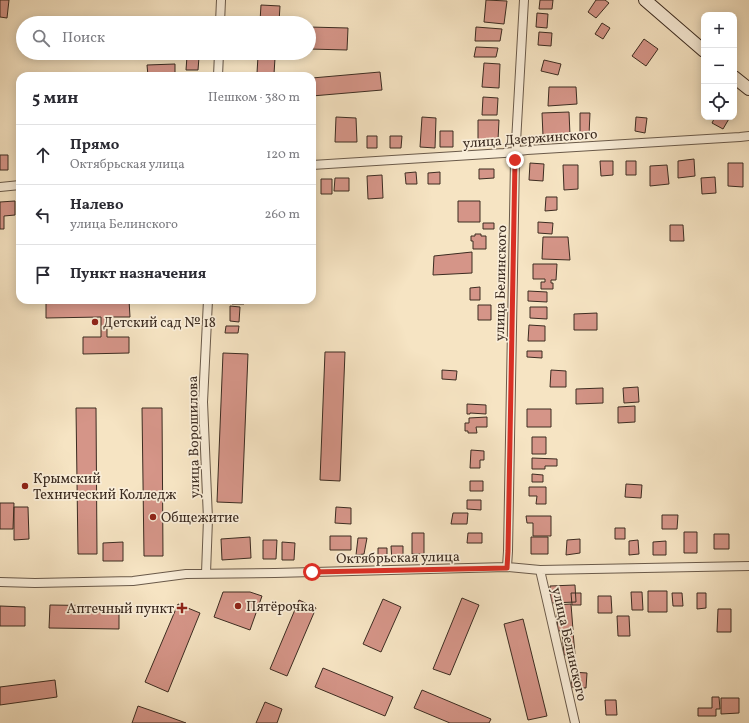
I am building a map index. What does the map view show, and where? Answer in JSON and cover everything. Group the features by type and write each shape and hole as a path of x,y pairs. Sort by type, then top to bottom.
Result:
{"main road":[{"path":"645,0 701,48"},
{"path":"737,79 749,89"}],"street":[{"path":"220,16 221,0"},
{"name":"улица Белинского","path":"507,568 515,151 524,0"},
{"path":"218,72 219,60"},
{"name":"улица Дзержинского","path":"316,165 749,136"},
{"path":"0,187 16,186"},
{"name":"улица Ворошилова","path":"206,574 208,519 203,402 208,304"},
{"name":"Октябрьская улица","path":"0,582 35,583 133,581 186,574 507,568 540,570 749,566"},
{"name":"улица Белинского","path":"540,570 575,723"}],"building":[{"path":"0,0 9,0 7,18 0,17"},
{"path":"486,0 507,1 504,24 484,22"},
{"path":"540,0 553,0 552,9 539,9"},
{"path":"596,0 605,0 609,3 596,18 588,12"},
{"path":"261,5 280,6 279,16 260,16"},
{"path":"537,13 548,14 547,28 536,27"},
{"path":"602,23 610,28 603,39 595,34"},
{"path":"316,27 348,28 347,50 316,49"},
{"path":"476,27 502,29 500,41 475,41"},
{"path":"539,32 552,33 551,46 538,45"},
{"path":"644,39 658,49 646,66 632,56"},
{"path":"476,47 498,48 496,57 474,57"},
{"path":"187,60 199,60 198,70 186,70"},
{"path":"258,60 275,60 274,72 257,72"},
{"path":"544,60 561,64 558,75 541,71"},
{"path":"484,63 500,64 499,88 482,87"},
{"path":"175,64 175,72 148,72 147,65"},
{"path":"380,72 382,90 316,96 316,78"},
{"path":"549,87 576,87 577,104 548,106"},
{"path":"483,97 498,98 497,115 482,115"},
{"path":"569,112 570,135 543,136 542,113"},
{"path":"580,113 590,113 589,135 580,134"},
{"path":"336,117 356,118 357,142 335,142"},
{"path":"422,117 436,118 435,148 420,147"},
{"path":"636,117 647,118 645,133 635,131"},
{"path":"478,120 499,120 498,140 478,140"},
{"path":"714,120 728,120 723,129 712,123"},
{"path":"440,131 453,131 453,147 440,147"},
{"path":"367,136 377,136 377,148 367,148"},
{"path":"390,136 402,136 401,148 390,148"},
{"path":"0,155 8,155 8,170 0,170"},
{"path":"694,159 695,176 678,178 678,161"},
{"path":"600,161 613,161 613,175 601,176"},
{"path":"626,161 636,161 636,175 626,175"},
{"path":"530,163 544,164 543,181 529,180"},
{"path":"728,163 743,163 743,187 728,186"},
{"path":"563,165 578,165 578,189 564,190"},
{"path":"667,165 669,184 650,186 650,166"},
{"path":"479,169 494,169 494,178 479,179"},
{"path":"416,172 417,184 406,184 405,173"},
{"path":"440,172 440,184 428,184 428,173"},
{"path":"382,175 383,198 368,199 367,176"},
{"path":"715,177 716,193 702,194 701,178"},
{"path":"335,178 349,178 349,191 334,191"},
{"path":"321,179 332,179 332,194 321,194"},
{"path":"546,197 557,197 557,210 545,211"},
{"path":"15,201 15,215 4,216 4,229 0,229 0,202"},
{"path":"458,201 480,201 480,222 458,222"},
{"path":"538,222 553,223 552,234 538,233"},
{"path":"483,223 494,223 494,229 483,229"},
{"path":"670,225 683,225 684,241 670,241"},
{"path":"475,234 486,236 486,249 473,249 473,241 471,241 471,236 475,236"},
{"path":"543,237 568,237 570,260 542,259"},
{"path":"472,252 472,273 433,275 434,256"},
{"path":"533,264 557,264 556,280 551,280 551,283 553,283 553,289 541,289 541,282 545,282 545,279 533,279"},
{"path":"480,287 480,300 470,300 470,288"},
{"path":"528,291 547,292 547,302 528,301"},
{"path":"46,304 129,304 130,317 107,317 107,337 129,337 129,353 83,354 83,337 101,337 101,317 46,318"},
{"path":"478,305 491,305 491,320 478,320"},
{"path":"230,306 240,307 239,322 230,321"},
{"path":"530,307 547,307 547,319 530,318"},
{"path":"597,313 597,330 574,330 574,314"},
{"path":"529,325 545,326 545,341 528,341"},
{"path":"226,326 239,326 238,333 225,333"},
{"path":"527,351 542,351 542,358 527,357"},
{"path":"325,352 345,352 340,481 320,480"},
{"path":"223,353 248,354 242,503 217,502"},
{"path":"442,370 457,371 456,380 442,379"},
{"path":"551,370 566,371 566,387 550,387"},
{"path":"638,387 639,402 624,403 623,388"},
{"path":"603,388 603,403 576,404 576,389"},
{"path":"467,404 486,405 486,414 467,414"},
{"path":"635,406 635,422 618,423 618,407"},
{"path":"76,408 96,408 97,554 78,554"},
{"name":"Общежитие","path":"142,408 162,408 163,556 144,556"},
{"path":"527,409 551,409 551,427 527,427"},
{"path":"487,417 487,427 476,427 477,433 468,433 468,431 465,431 465,423 469,423 469,418"},
{"path":"532,437 546,437 546,454 532,454"},
{"path":"471,450 484,451 484,460 480,460 480,468 470,468"},
{"path":"532,458 557,459 557,466 545,466 545,469 532,469"},
{"path":"532,474 543,475 543,482 532,482"},
{"path":"470,481 483,481 483,491 470,491"},
{"path":"626,484 642,485 641,498 625,497"},
{"path":"529,487 546,487 546,504 536,504 537,496 529,496"},
{"path":"467,500 481,500 481,510 467,509"},
{"path":"0,503 14,503 13,529 0,529"},
{"path":"14,507 28,507 29,539 14,540"},
{"path":"336,507 351,508 351,524 335,523"},
{"path":"453,513 468,513 467,524 451,524"},
{"path":"662,515 678,515 677,529 662,529"},
{"path":"526,516 551,516 551,536 533,536 533,523 527,523"},
{"path":"615,528 625,528 625,539 615,539"},
{"path":"684,532 697,532 697,553 684,553"},
{"path":"412,533 424,533 424,554 412,554"},
{"path":"468,533 482,533 482,543 467,543"},
{"path":"714,534 729,534 729,549 714,549"},
{"path":"330,536 351,536 351,550 330,550"},
{"path":"250,537 251,558 222,560 221,539"},
{"path":"531,537 548,537 548,554 531,554"},
{"path":"358,538 367,538 364,554 356,555"},
{"path":"580,539 580,553 566,555 567,540"},
{"path":"263,540 277,540 276,559 263,559"},
{"path":"638,540 639,554 629,555 629,541"},
{"path":"666,541 666,555 653,555 653,542"},
{"path":"123,542 123,561 103,561 103,543"},
{"path":"282,542 295,543 294,560 282,560"},
{"path":"391,546 403,546 403,561 392,562"},
{"path":"378,548 387,548 387,562 378,562"},
{"path":"575,585 576,602 551,603 550,586"},
{"path":"648,591 667,591 667,612 648,612"},
{"name":"Пятёрочка","path":"223,592 250,592 262,596 250,630 214,617"},
{"path":"631,592 642,592 643,610 632,610"},
{"path":"571,593 581,593 581,605 572,605"},
{"path":"672,593 682,593 683,606 673,606"},
{"path":"697,593 706,593 706,608 697,609"},
{"path":"598,596 611,596 612,613 598,613"},
{"path":"462,598 479,605 450,675 433,669"},
{"path":"383,599 401,607 381,652 363,644"},
{"path":"299,600 316,608 287,676 270,669"},
{"path":"178,604 200,613 168,692 145,682"},
{"path":"571,604 573,630 558,631 556,605"},
{"path":"50,605 119,606 119,629 49,628"},
{"path":"0,606 25,607 25,626 0,626"},
{"path":"718,609 731,609 731,632 717,632"},
{"path":"617,616 629,616 630,636 618,636"},
{"path":"523,619 547,716 528,720 504,624"},
{"path":"573,632 575,654 564,655 562,633"},
{"path":"323,668 393,697 385,716 315,687"},
{"path":"572,672 587,673 586,688 571,687"},
{"path":"55,680 57,697 0,705 0,687"},
{"path":"422,690 491,719 489,723 450,723 414,708"},
{"path":"712,697 719,697 720,709 716,709 716,716 698,716 698,708 712,708"},
{"path":"721,698 739,698 739,713 721,714"},
{"path":"605,700 616,700 617,715 606,715"},
{"path":"265,702 282,709 277,723 256,723"},
{"path":"138,706 164,715 186,723 132,723"}],"place":[{"name":"Детский сад № 18","path":"95,322"},
{"name":"Крымский Технический Колледж","path":"25,486"},
{"name":"Общежитие","path":"153,517"},
{"name":"Пятёрочка","path":"238,606"},
{"name":"Аптечный пункт","path":"182,608"}],"route":[{"path":"312,572 507,568 515,160"}]}
